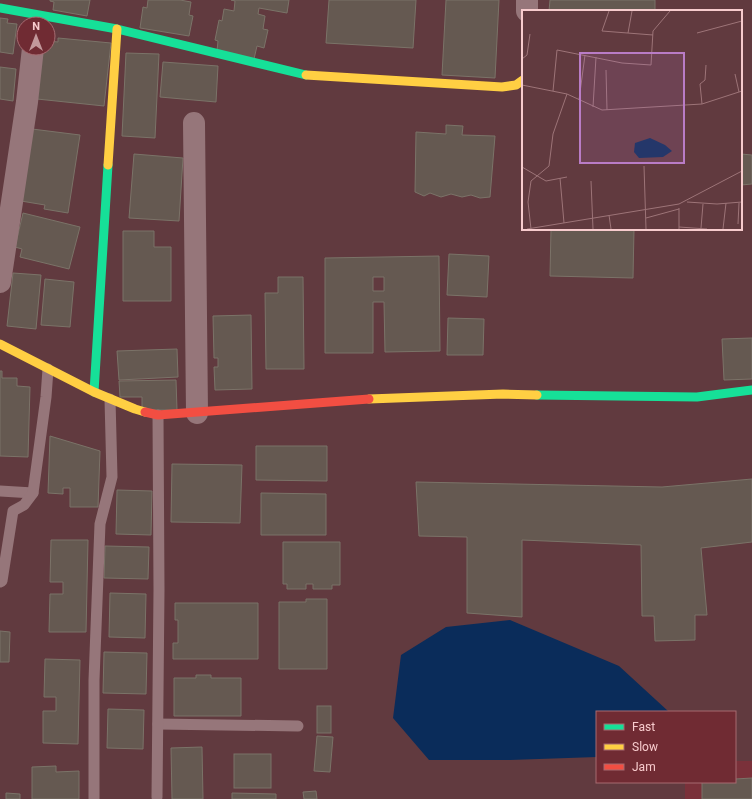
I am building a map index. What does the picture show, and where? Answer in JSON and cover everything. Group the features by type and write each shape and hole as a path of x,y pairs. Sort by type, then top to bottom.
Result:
{"street":[{"path":"0,8 24,16"},
{"path":"56,22 117,29 307,75 502,86 516,86 522,81"},
{"path":"94,392 117,29"},
{"path":"0,282 27,102 32,56"},
{"path":"194,123 197,413"},
{"path":"0,344 94,392 135,409 158,415 366,399 503,394 697,397 752,390"}],"lane":[{"path":"0,582 2,581 13,511 24,505 33,493 46,397 48,369"},
{"path":"94,799 94,680 100,524 112,477 110,399"},
{"path":"157,797 159,590 158,415"},
{"path":"0,492 33,493"},
{"path":"158,724 298,726"}],"shaded area":[{"path":"736,761 752,761 752,799 685,799 685,783 736,783"}],"water":[{"path":"510,620 619,666 668,711 596,711 596,757 510,760 429,760 393,718 401,655 446,627"}],"building":[{"path":"50,0 90,0 87,16 53,10 54,2"},
{"path":"148,0 180,0 191,2 189,15 193,16 189,36 140,28 143,7 147,8"},
{"path":"231,0 289,0 287,13 259,8 258,14 265,16 263,29 268,30 264,48 257,46 254,59 217,51 218,41 215,40 219,20 222,21 224,9 234,11 235,1"},
{"path":"329,0 416,0 413,48 326,43"},
{"path":"446,0 499,0 495,78 442,75"},
{"path":"550,0 655,0 655,10 549,10"},
{"path":"0,18 8,19 7,23 16,24 16,32 13,54 0,52"},
{"path":"58,38 111,43 104,106 37,99 42,56 56,56 56,42 58,42"},
{"path":"126,53 159,54 155,138 122,136"},
{"path":"163,62 218,66 216,102 160,97"},
{"path":"0,67 16,69 13,101 0,99"},
{"path":"446,125 463,126 462,135 495,136 490,197 480,198 471,195 462,197 451,194 441,197 430,193 424,196 415,192 416,132 446,134"},
{"path":"32,129 80,135 68,213 44,209 45,205 21,201"},
{"path":"134,154 183,158 179,221 129,218"},
{"path":"742,154 752,155 752,184 742,185"},
{"path":"23,213 80,227 69,269 20,257 22,249 15,247"},
{"path":"551,230 634,230 633,278 550,276"},
{"path":"123,231 154,231 154,247 171,247 171,301 123,301"},
{"path":"449,254 489,256 487,297 447,295"},
{"path":"439,256 440,351 385,352 384,302 373,302 373,353 325,353 325,258","holes":["373,277 384,277 384,291 373,291"]},
{"path":"13,273 41,275 36,329 7,326"},
{"path":"278,277 303,277 304,369 266,369 265,293 278,293"},
{"path":"45,279 74,282 70,327 41,325"},
{"path":"251,315 252,389 215,390 214,367 218,367 218,358 214,358 213,316"},
{"path":"448,318 484,319 483,355 447,355"},
{"path":"752,338 752,379 724,380 722,339"},
{"path":"177,349 178,377 119,380 117,351"},
{"path":"0,371 2,371 2,378 17,378 17,386 30,387 28,457 0,456"},
{"path":"176,380 177,410 142,410 142,397 120,397 119,381"},
{"path":"50,436 100,451 98,507 70,507 70,488 63,488 63,494 48,493"},
{"path":"256,446 327,446 327,481 256,480"},
{"path":"172,464 242,465 240,523 171,522"},
{"path":"752,479 752,542 701,548 707,615 695,615 695,640 655,641 654,616 642,616 641,545 522,540 522,617 467,613 467,537 419,536 416,482 662,487"},
{"path":"117,490 152,491 151,535 116,534"},
{"path":"261,493 326,494 326,535 261,535"},
{"path":"51,540 88,540 86,632 49,632 50,594 63,594 63,582 50,582"},
{"path":"283,542 340,542 340,585 332,585 332,589 313,589 313,584 306,584 306,589 287,589 287,584 283,584"},
{"path":"105,546 149,547 148,579 104,578"},
{"path":"110,593 146,594 145,638 109,637"},
{"path":"306,599 327,599 327,669 279,669 279,602 306,602"},
{"path":"175,603 258,603 258,659 173,659 173,643 178,643 178,620 175,620"},
{"path":"0,631 10,632 9,662 0,662"},
{"path":"104,652 147,653 146,694 103,693"},
{"path":"45,659 80,660 78,744 43,743 43,711 56,711 56,697 44,697"},
{"path":"196,675 211,675 211,678 241,678 241,716 174,716 174,678 196,678"},
{"path":"317,706 331,706 331,733 317,733"},
{"path":"108,709 144,710 143,749 107,748"},
{"path":"317,736 333,737 330,772 314,771"},
{"path":"202,747 203,799 172,799 171,748"},
{"path":"234,754 271,754 271,788 234,788"},
{"path":"56,766 56,772 79,771 79,799 32,799 32,767"},
{"path":"752,778 752,799 702,799 702,783 736,783 736,779"},
{"path":"316,791 317,799 304,799 303,792"},
{"path":"6,793 20,794 20,799 6,799"},
{"path":"232,793 276,794 276,799 232,799"}],"traffic: fast":[{"path":"0,8 117,29 306,75"},
{"path":"94,392 108,165"},
{"path":"537,395 697,397 752,390"}],"traffic: slow":[{"path":"108,165 117,29"},
{"path":"306,75 502,87 516,85 522,81"},
{"path":"0,344 94,392 145,412"},
{"path":"369,399 503,394 537,395"}],"traffic: jam":[{"path":"145,412 158,415 369,399"}]}
